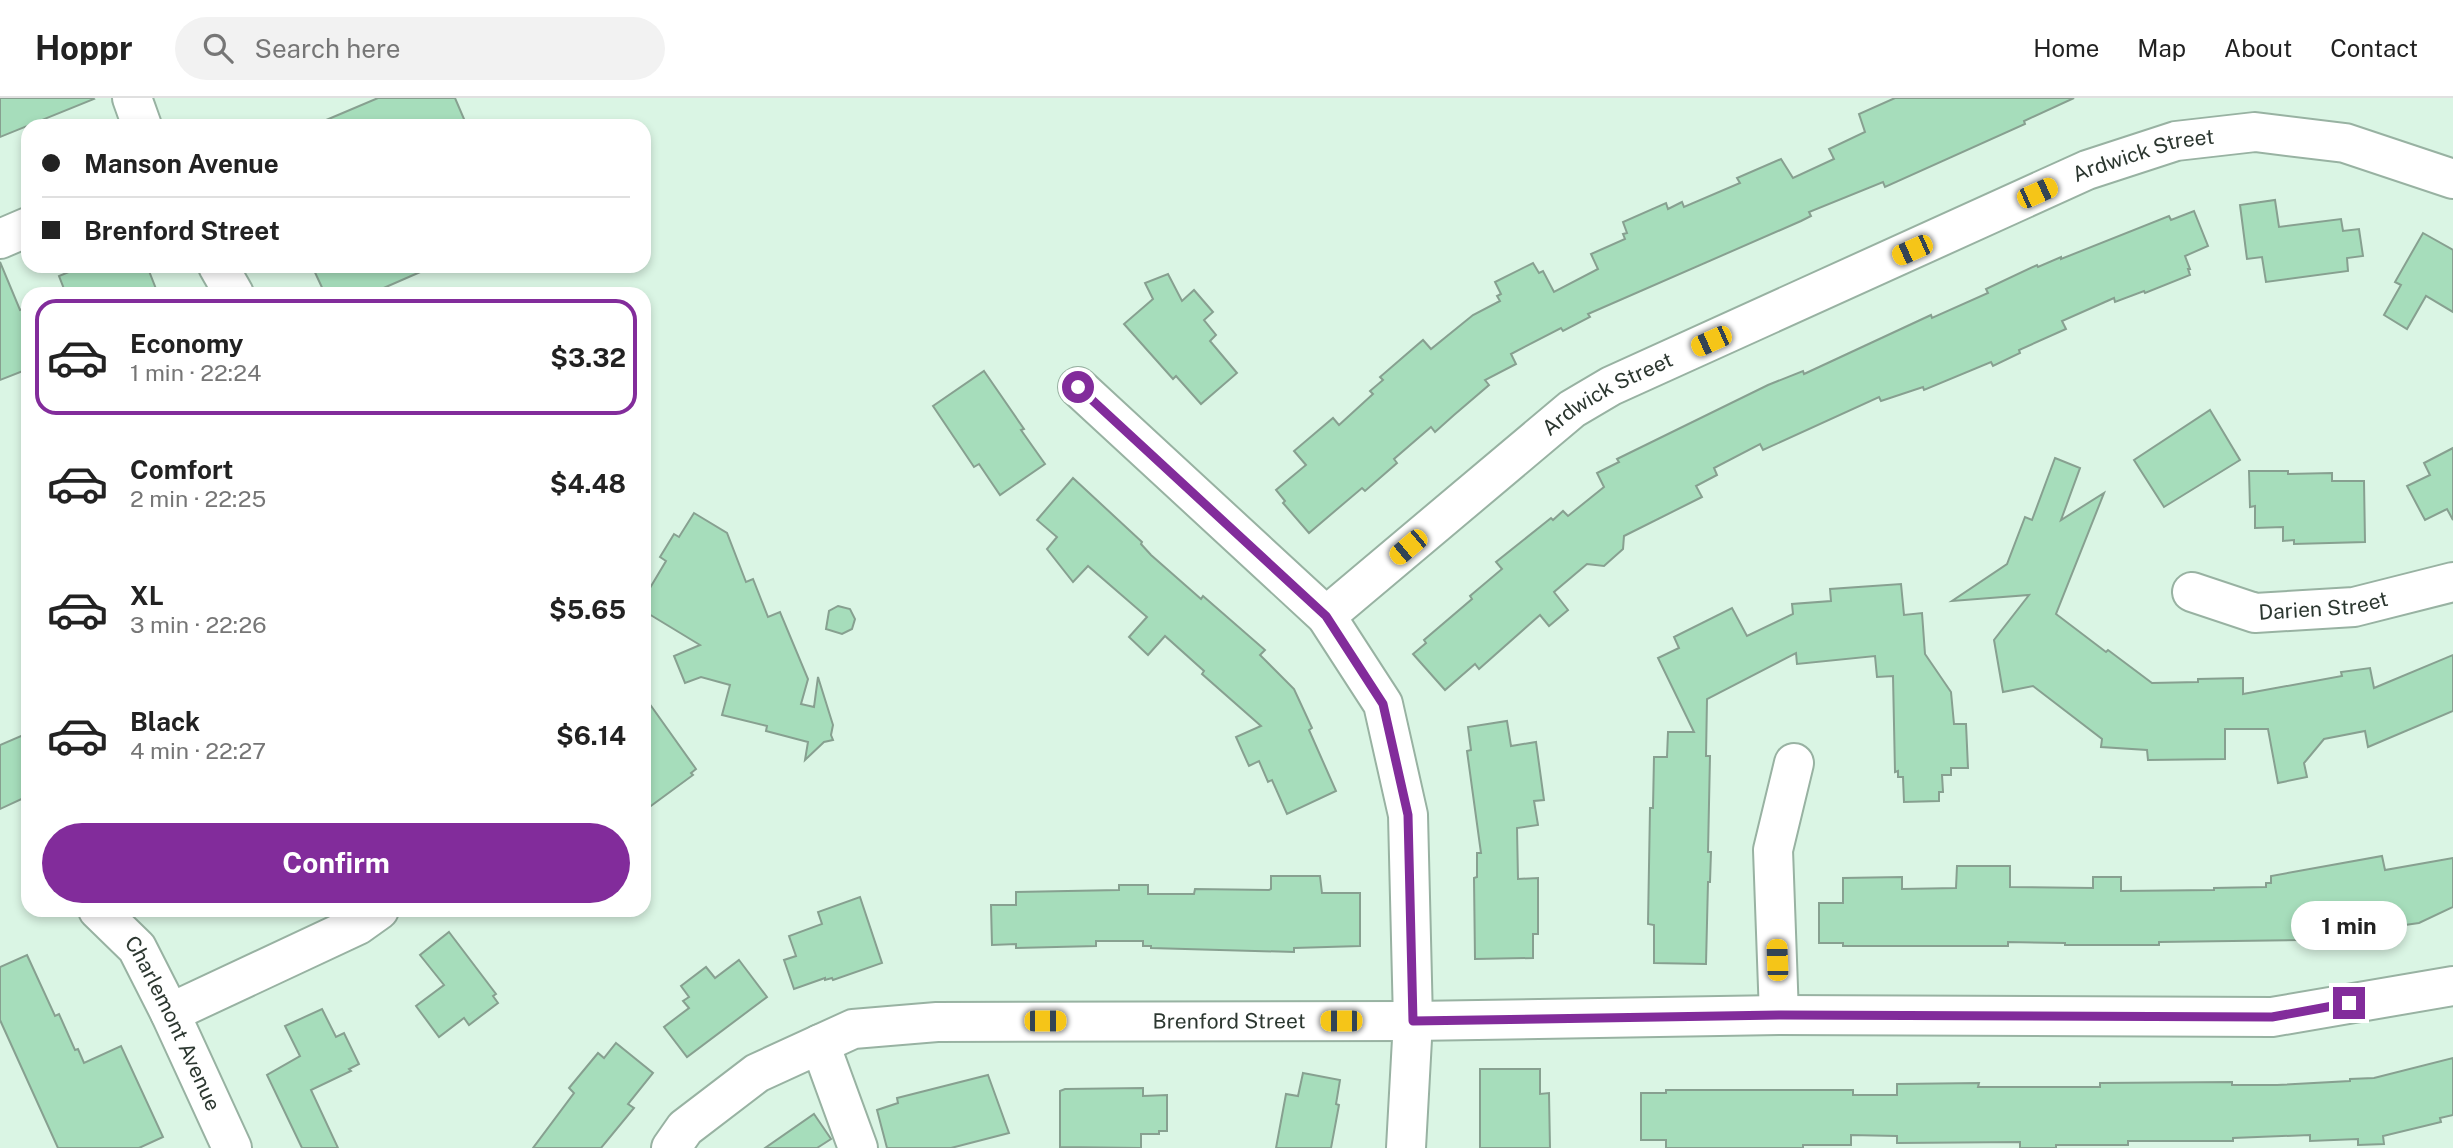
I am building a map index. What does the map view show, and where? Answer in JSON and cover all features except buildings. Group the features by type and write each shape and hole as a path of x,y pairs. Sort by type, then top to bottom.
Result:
{"street":[{"path":"132,98 140,119"},
{"name":"Ardwick Street","path":"1326,616 1573,409 1611,386 2088,170 2176,141 2255,132 2345,143 2453,179"},
{"path":"0,239 21,230"},
{"path":"1078,387 1326,616 1383,704 1408,815 1413,1021 1406,1148"},
{"name":"Darien Street","path":"2192,592 2255,613 2354,607 2453,582"},
{"path":"1779,1015 1773,850 1794,763"},
{"name":"Charlemont Avenue","path":"105,917 137,948 232,1148"},
{"path":"170,1013 358,925 369,917"},
{"name":"Brenford Street","path":"670,1148 685,1128 757,1073 853,1029 937,1022 1413,1021 1779,1015 2272,1017 2453,986"},
{"path":"820,1044 858,1148"}],"route":[{"path":"1078,387 1326,616 1383,704 1408,815 1413,1021 1779,1015 2272,1017 2349,1003"}]}
